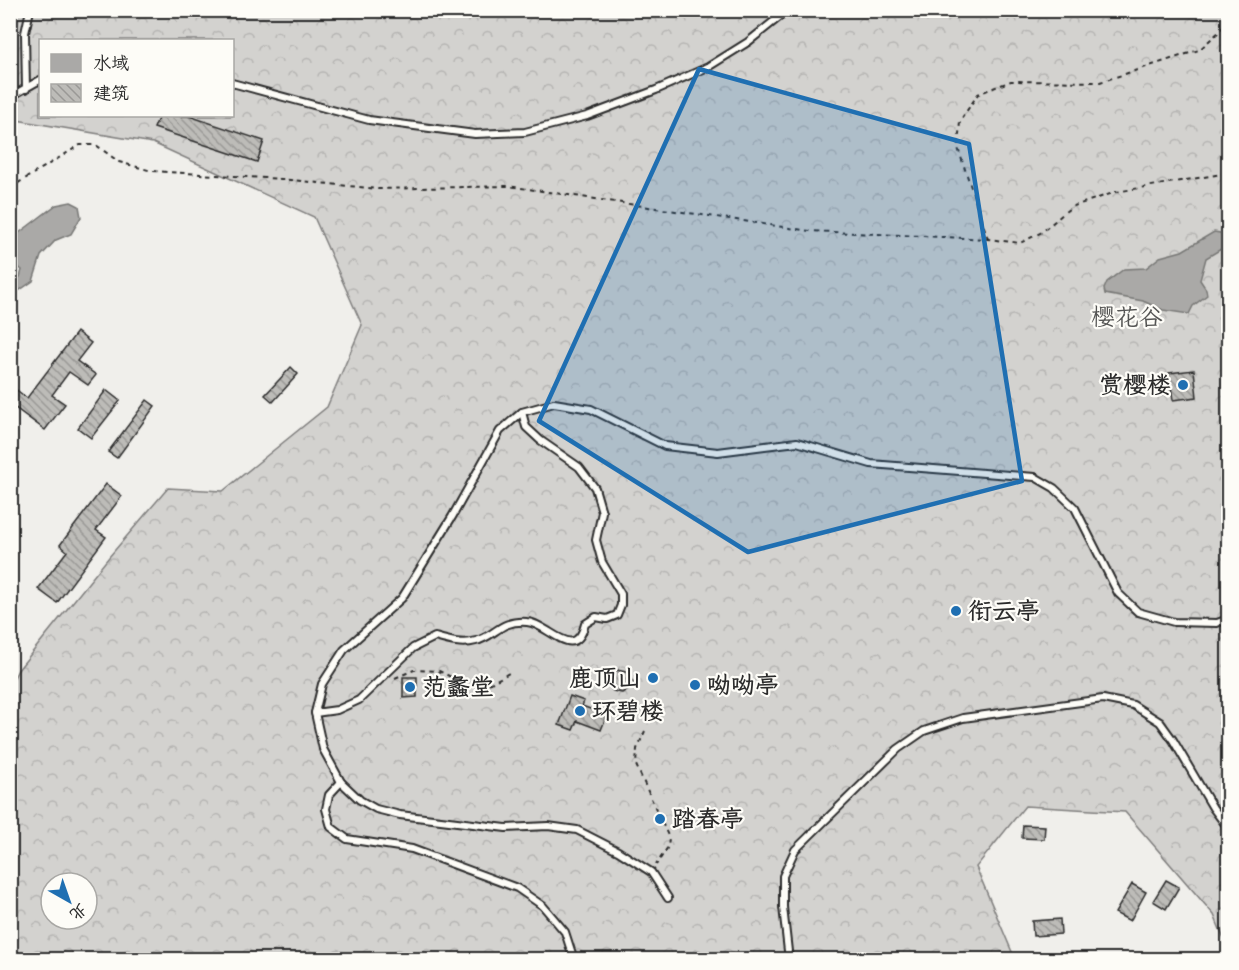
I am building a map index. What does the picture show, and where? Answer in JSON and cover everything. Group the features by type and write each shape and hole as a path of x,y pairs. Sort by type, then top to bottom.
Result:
{"lane":[{"path":"26,88 25,33 30,10"},
{"path":"234,83 369,120 475,134 525,132 587,116 656,90 708,67 748,42 788,10"},
{"path":"10,98 39,81"},
{"path":"668,898 651,872 618,851 577,830 548,826 506,828 400,815 376,809 360,800 341,782 323,749 315,713 322,684 344,650 402,598 452,517 500,431 522,412 554,403 591,409 665,446 718,452 797,442 871,464 1035,477 1054,488 1075,508 1118,593 1138,612 1174,622 1217,623 1228,619"},
{"path":"315,713 337,710 359,700 414,648 435,637 456,643 477,641 500,627 516,621 534,622 566,642 575,641 583,634 585,624 596,617 607,619 616,615 621,605 621,594 602,562 596,540 602,512 595,488 579,467 540,440 526,427 522,412"},
{"path":"789,960 783,907 783,876 795,850 898,749 924,731 963,718 1103,699 1133,705 1160,722 1213,808 1228,828"},
{"path":"341,782 329,795 326,809 331,827 347,839 412,849 517,888 543,906 565,932 574,960"}],"path":[{"path":"988,239 958,148 960,121 978,94 1011,81 1100,82 1199,51 1220,31 1228,18"},
{"path":"10,188 80,145 96,145 119,162 152,171 281,179 378,189 508,186 810,231 988,239 1020,243 1042,232 1071,207 1116,192 1228,173"},
{"path":"383,677 396,678 414,670 439,671 467,685 489,684 511,672"},
{"path":"645,731 637,749 636,765 669,838 668,847 651,872"}],"highlighted area":[{"path":"699,69 969,144 1022,481 748,552 539,421"}],"green space":[{"name":"樱花谷","path":"10,11 1228,11 1228,949 1214,915 1125,812 1025,806 976,867 1015,959 11,959 10,685 18,670 168,488 223,491 327,407 362,325 314,217 153,143 11,119"}],"water":[{"path":"71,202 79,206 81,217 71,234 56,240 41,256 33,281 11,296 11,280 20,277 22,270 17,266 11,266 11,239 56,205"},
{"path":"1214,232 1220,233 1228,240 1228,248 1221,249 1206,258 1200,280 1207,295 1193,306 1189,314 1163,310 1143,301 1105,294 1104,289 1107,282 1124,269 1146,268 1160,257 1182,251"}],"building":[{"path":"159,117 192,117 264,141 257,162 154,128"},
{"path":"77,332 91,343 77,361 96,375 88,385 69,372 52,395 65,404 45,430 10,404 10,385 27,398"},
{"path":"291,367 298,374 273,402 265,395"},
{"name":"赏樱楼","path":"1194,370 1197,397 1173,400 1169,373"},
{"path":"106,390 120,401 91,438 78,428"},
{"path":"147,400 155,406 117,458 108,452"},
{"path":"106,484 122,496 96,530 106,537 57,603 38,589 67,551 60,545"},
{"path":"617,670 626,672 635,685 622,693 613,691 608,684 610,675"},
{"name":"范蠡堂","path":"403,677 417,677 417,697 403,698"},
{"name":"环碧楼","path":"570,696 584,701 582,706 607,715 601,730 577,721 573,730 559,725"},
{"path":"1023,825 1045,826 1044,839 1022,838"},
{"path":"1166,880 1179,887 1166,909 1153,901"},
{"path":"1132,884 1146,892 1130,921 1115,913"},
{"path":"1060,919 1061,934 1033,936 1032,921"}],"place":[{"name":"赏樱楼","path":"1183,385"},
{"name":"衔云亭","path":"956,611"},
{"name":"鹿顶山","path":"653,678"},
{"name":"呦呦亭","path":"695,685"},
{"name":"范蠡堂","path":"410,687"},
{"name":"环碧楼","path":"580,711"},
{"name":"踏春亭","path":"660,819"}]}
